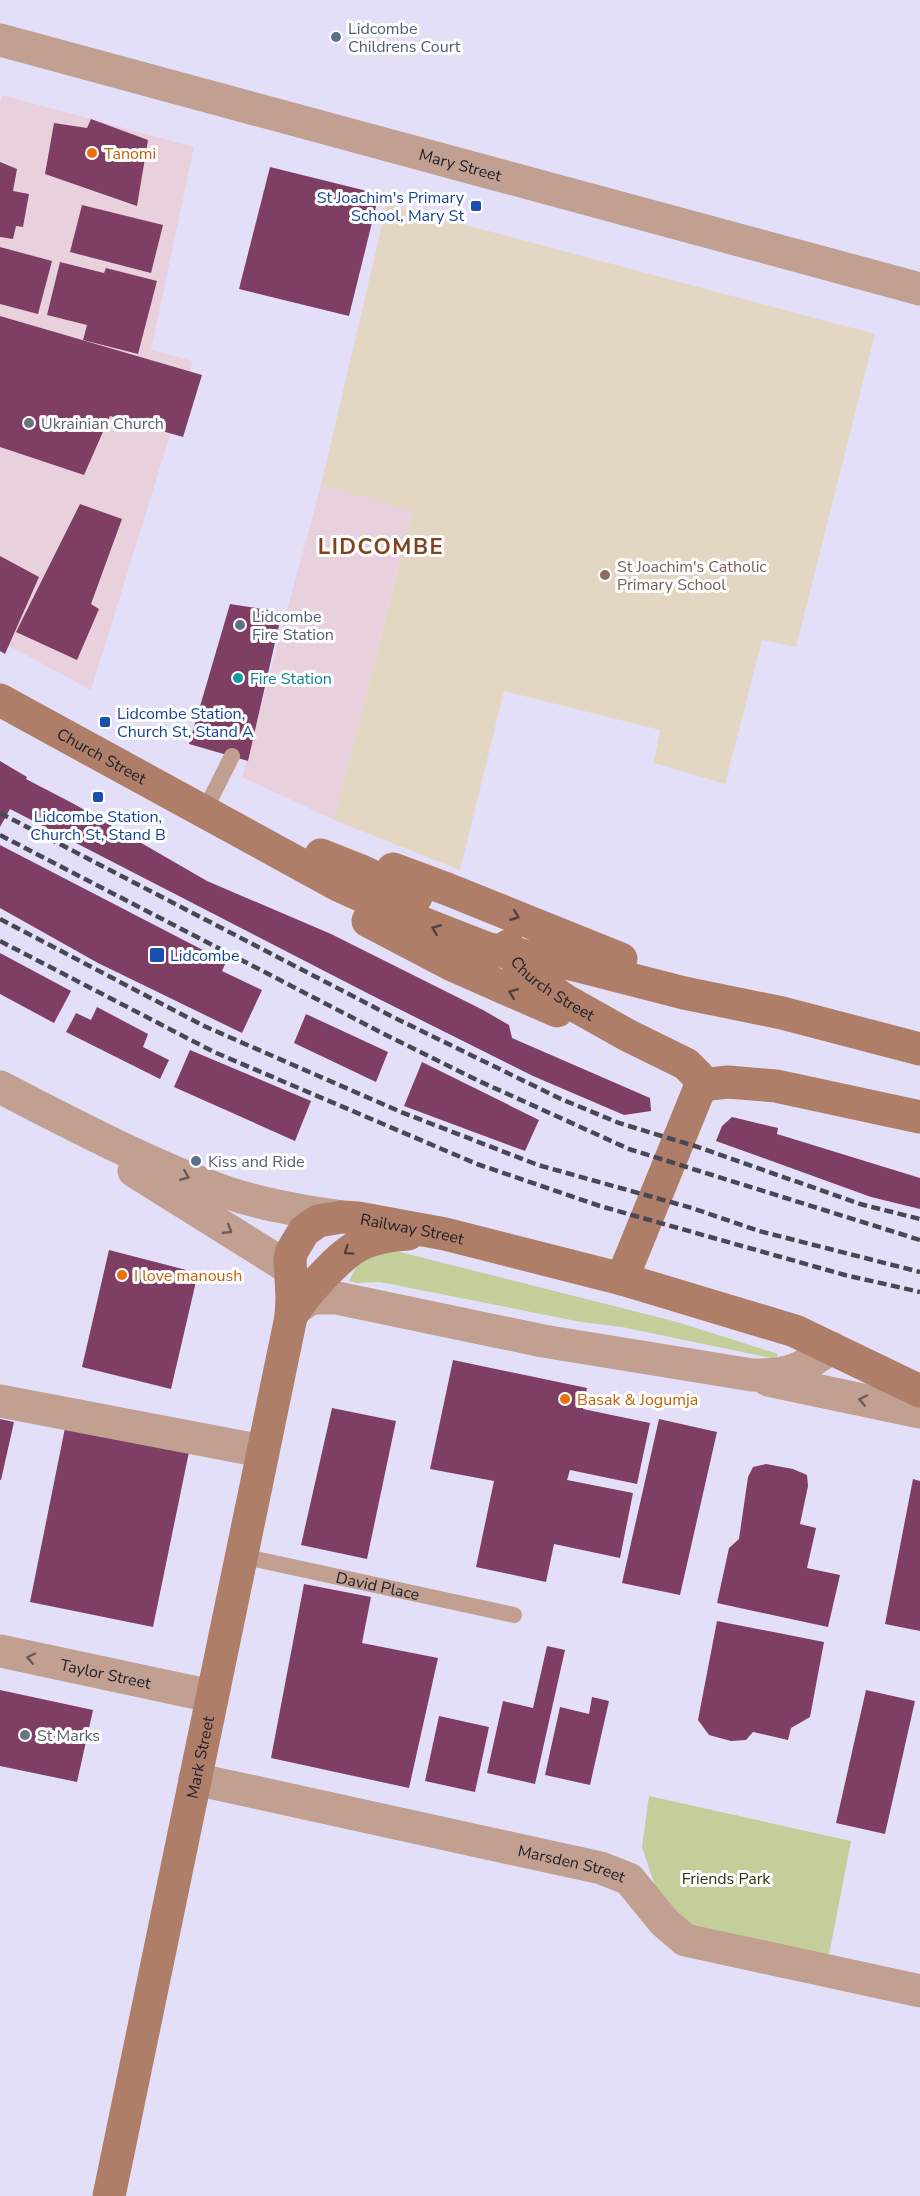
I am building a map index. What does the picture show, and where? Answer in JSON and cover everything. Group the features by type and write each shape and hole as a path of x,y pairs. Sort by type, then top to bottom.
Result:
{"street":[{"name":"Mary Street","path":"0,40 920,289"},
{"name":"Church Street","path":"0,700 204,812"},
{"path":"204,812 261,831 378,864 447,889 618,958 666,972 782,1013"},
{"path":"204,812 361,897 478,945 512,953"},
{"path":"204,812 253,854 285,875 422,950 498,987 627,1035"},
{"path":"261,831 358,870 488,927 497,933 512,953"},
{"name":"Church Street","path":"512,953 575,965 684,993 782,1013 920,1049"},
{"name":"Church Street","path":"512,953 521,967 538,982 627,1035 686,1064 698,1076 701,1085"},
{"path":"622,1279 701,1085 738,1082 776,1086 920,1117"},
{"name":"Railway Street","path":"0,1088 122,1149 225,1192 289,1209 386,1222 445,1234 622,1279 795,1331 920,1391"},
{"name":"Railway Street","path":"0,1088 305,1296 393,1308 543,1341 752,1375 777,1375 796,1370 831,1348"},
{"name":"Mark Street","path":"109,2196 262,1451 305,1296 292,1251 304,1231 318,1221 342,1217"},
{"path":"305,1296 344,1254 358,1245 394,1235 445,1234"},
{"name":"Railway Street","path":"722,1371 920,1412"},
{"path":"0,1401 262,1451"},
{"name":"Taylor Street","path":"0,1651 212,1696"},
{"name":"Marsden Street","path":"195,1779 601,1868 629,1879 664,1922 685,1940 920,1991"}],"lane":[{"path":"204,812 232,756"},
{"name":"David Place","path":"241,1556 514,1615"}],"shaded area":[{"path":"2,95 194,147 151,350 193,361 91,690 0,641 0,103"},
{"name":"St Joachim's Catholic Primary School","path":"387,204 875,334 796,647 762,640 725,784 654,763 660,730 504,691 460,870 334,820 413,511 321,485"},
{"path":"321,485 413,510 334,820 242,777"}],"green space":[{"path":"392,1250 677,1322 778,1354 776,1359 622,1327 581,1322 380,1282 349,1281 361,1262"},
{"name":"Friends Park","path":"649,1796 851,1841 827,1965 692,1935 660,1901 642,1847"}],"building":[{"path":"91,119 148,140 137,206 45,174 54,123 87,128"},
{"path":"0,162 17,169 13,191 29,194 23,227 16,226 13,239 0,237"},
{"path":"270,167 379,194 349,316 239,289"},
{"path":"82,205 163,225 151,273 70,252"},
{"path":"0,247 52,261 38,314 0,304"},
{"path":"60,262 104,273 106,268 157,281 138,354 83,340 87,325 47,315"},
{"path":"0,316 202,375 183,437 110,416 84,475 0,447"},
{"path":"80,504 122,519 91,604 99,609 77,660 16,632"},
{"path":"0,556 39,577 5,654 0,651"},
{"name":"Fire Station","path":"230,604 282,612 248,761 189,744"},
{"path":"0,761 27,777 26,779 207,881 331,934 483,1010 509,1025 512,1038 650,1098 651,1111 624,1115 533,1076 10,809 0,827"},
{"path":"0,845 226,962 222,971 262,990 242,1033 98,963 0,908"},
{"path":"0,953 71,991 54,1023 0,994"},
{"path":"97,1007 148,1034 143,1047 169,1060 160,1079 66,1032 76,1013 91,1020"},
{"path":"306,1014 388,1052 376,1082 294,1043"},
{"path":"190,1050 311,1101 295,1141 174,1087"},
{"path":"422,1062 539,1120 525,1151 404,1106"},
{"path":"732,1117 778,1128 777,1134 920,1178 920,1209 871,1197 716,1141 722,1126"},
{"path":"109,1250 198,1273 171,1389 82,1367"},
{"path":"453,1360 587,1388 583,1409 650,1423 637,1484 570,1470 567,1480 633,1493 620,1558 554,1544 546,1582 476,1567 494,1481 430,1469"},
{"path":"332,1408 396,1421 367,1559 301,1545"},
{"path":"0,1419 14,1422 1,1480 0,1480"},
{"path":"659,1419 717,1432 680,1595 622,1583"},
{"path":"66,1423 190,1447 153,1627 30,1602"},
{"path":"766,1464 793,1469 807,1475 808,1486 800,1524 816,1528 807,1568 840,1575 828,1627 717,1603 729,1548 739,1539 748,1477 753,1467"},
{"path":"913,1479 920,1481 920,1631 885,1624"},
{"path":"304,1584 371,1597 362,1643 438,1658 409,1788 271,1758"},
{"path":"717,1621 824,1642 810,1717 791,1728 788,1740 753,1732 746,1740 731,1741 709,1735 698,1720"},
{"path":"547,1646 565,1650 535,1784 487,1773 503,1701 533,1708"},
{"path":"0,1690 93,1710 77,1782 0,1766"},
{"path":"866,1690 915,1701 885,1834 836,1823"},
{"path":"592,1697 609,1701 590,1785 545,1775 560,1707 589,1714"},
{"path":"439,1716 489,1727 475,1792 425,1781"}],"railway":[{"path":"0,813 395,1018 561,1099 619,1123 698,1147 860,1204 920,1219"},
{"path":"0,835 388,1036 479,1081 629,1149 920,1240"},
{"path":"0,919 204,1026 401,1112 538,1165 692,1208 759,1231 920,1272"},
{"path":"0,941 214,1052 477,1164 600,1206 845,1275 920,1292"}],"place":[{"name":"Lidcombe Childrens Court","path":"336,37"},
{"name":"Tanomi","path":"92,153"},
{"name":"St Joachim's Primary School, Mary St","path":"476,206"},
{"name":"Ukrainian Church","path":"29,423"},
{"name":"St Joachim's Catholic Primary School","path":"605,575"},
{"name":"Lidcombe Fire Station","path":"240,625"},
{"name":"Fire Station","path":"238,678"},
{"name":"Lidcombe Station, Church St, Stand A","path":"105,722"},
{"name":"Lidcombe Station, Church St, Stand B","path":"98,797"},
{"name":"Lidcombe","path":"157,955"},
{"name":"Kiss and Ride","path":"196,1161"},
{"name":"I love manoush","path":"122,1275"},
{"name":"Basak & Jogumja","path":"565,1399"},
{"name":"St Marks","path":"25,1735"}],"district":[{"name":"LIDCOMBE","path":"381,546"}]}
